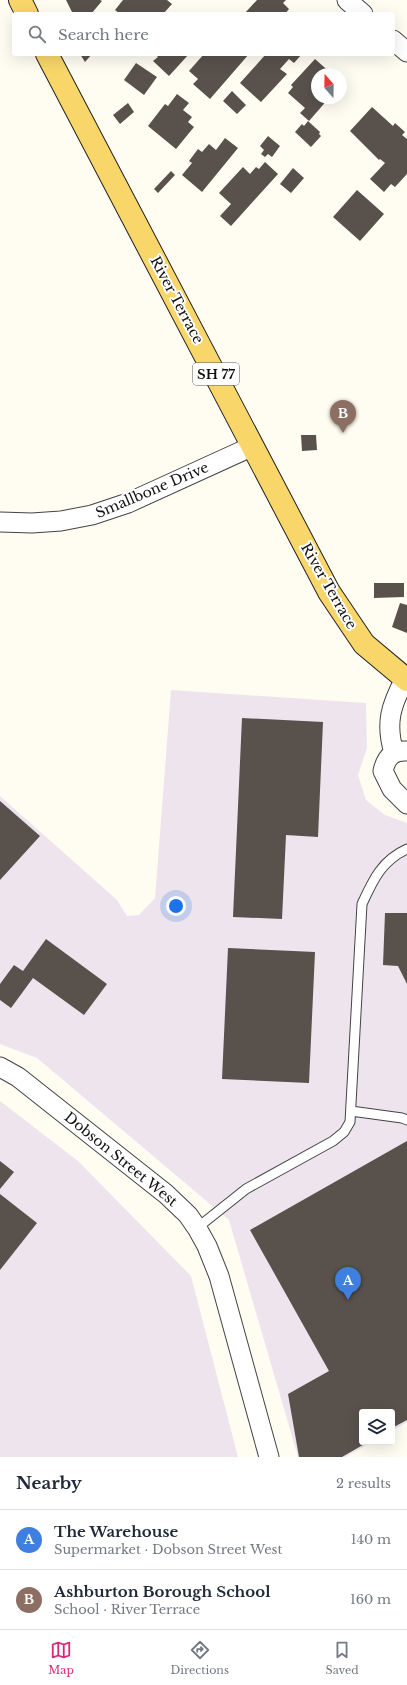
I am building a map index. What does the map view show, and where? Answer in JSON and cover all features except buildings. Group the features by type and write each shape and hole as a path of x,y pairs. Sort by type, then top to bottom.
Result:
{"main road":[{"path":"20,0 26,12"},
{"name":"River Terrace","path":"48,56 329,592 364,644 406,679"}],"street":[{"path":"347,0 361,12"},
{"path":"395,42 407,52"},
{"name":"Smallbone Drive","path":"0,522 61,522 92,515 128,503 253,446"},
{"path":"406,679 394,700 390,719 389,737 400,752 388,757 383,772 392,790 407,804"},
{"name":"Dobson Street West","path":"0,1067 18,1077 142,1173 172,1199 188,1215 197,1228 207,1246 219,1276 269,1457"}],"lane":[{"path":"197,1228 246,1188 333,1141 344,1132 350,1122 362,904 376,875 390,858 407,849"},
{"path":"351,1111 407,1120"}],"shaded area":[{"path":"171,690 366,703 367,748 358,775 366,800 385,815 407,823 407,1422 395,1429 395,1409 359,1409 359,1445 367,1445 346,1457 298,1457 229,1220 37,1058 0,1044 0,796 117,900 127,916 139,915 155,898"},
{"path":"0,1101 78,1161 191,1276 238,1457 0,1457"}],"place":[{"name":"Ashburton Borough School","path":"343,433"},
{"name":"The Warehouse","path":"348,1300"}]}
